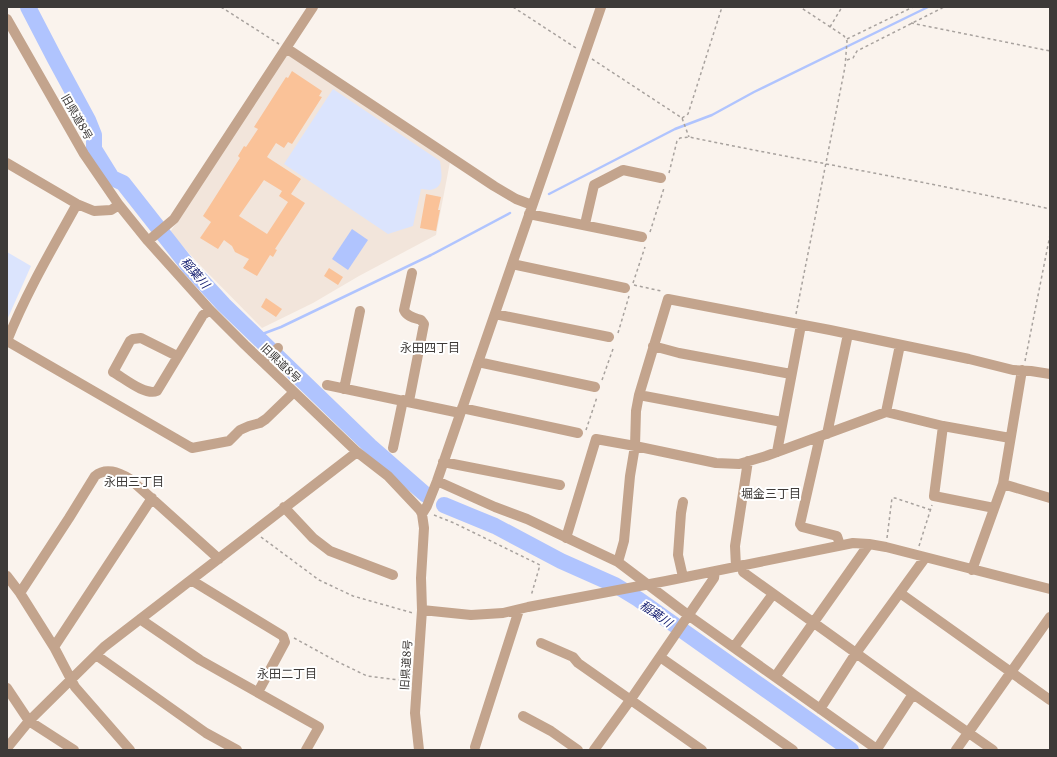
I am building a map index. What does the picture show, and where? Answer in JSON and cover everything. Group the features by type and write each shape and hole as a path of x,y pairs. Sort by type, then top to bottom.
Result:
{"street":[{"path":"148,241 174,219 312,7"},
{"path":"422,514 427,506 437,481 601,7"},
{"name":"旧県道8号","path":"7,19 84,154 119,205 148,241 210,310 265,361 294,392 357,452 388,476 412,501 422,514 424,528 421,578 422,612 415,713 419,750"},
{"path":"286,48 531,209 644,241"},
{"path":"7,163 77,204 97,212 110,210 119,205"},
{"path":"585,224 594,185 623,170 661,178"},
{"path":"77,204 32,283 19,310 7,341 192,448 229,441 240,430 260,423 266,419 294,392"},
{"path":"512,264 628,291"},
{"path":"393,448 406,401 424,324 422,320 406,314 404,310 412,273"},
{"path":"618,562 624,541 634,446 636,411 639,395 668,299 848,334 969,359 1013,370 1031,370 1050,374"},
{"path":"177,356 141,338 136,338 130,341 114,372 146,392 157,391 203,315 210,310"},
{"path":"344,388 360,311"},
{"path":"495,314 613,340"},
{"path":"777,452 798,324"},
{"path":"840,545 837,536 802,527 800,524 824,435 848,334"},
{"path":"886,412 900,345"},
{"path":"653,346 680,353 791,374"},
{"path":"265,361 278,348"},
{"path":"478,362 598,388"},
{"path":"972,570 1003,484 1022,370"},
{"path":"327,386 578,432"},
{"path":"639,395 782,422"},
{"path":"566,538 596,439 716,463 739,464 777,452 886,412 943,426 1010,438"},
{"path":"943,426 934,496 994,508"},
{"path":"7,748 30,721 104,648 284,507 357,452"},
{"path":"748,461 735,546 743,572 993,750"},
{"path":"443,462 560,485"},
{"path":"20,593 69,518 94,476 107,470 121,474 130,479 218,559"},
{"path":"437,481 527,519 618,562 688,615 877,750 913,694"},
{"path":"1003,484 1050,498"},
{"path":"54,647 152,498"},
{"path":"683,502 678,555 683,578"},
{"path":"284,507 313,538 330,551 393,575"},
{"path":"422,612 488,615 683,578 853,543 869,544 920,556 1050,590"},
{"path":"775,677 869,544"},
{"path":"820,709 856,653 900,592 920,556"},
{"path":"594,750 714,578 715,571"},
{"path":"7,576 20,593 54,647 71,680 130,750"},
{"path":"192,580 283,636 285,642 258,692"},
{"path":"900,592 1050,700"},
{"path":"734,648 773,594"},
{"path":"475,747 519,610"},
{"path":"956,750 1050,617"},
{"path":"140,619 200,660 319,727 306,750"},
{"path":"541,643 573,657 578,663 702,750"},
{"path":"96,655 200,729 237,750"},
{"path":"660,657 790,749"},
{"path":"7,688 30,721 74,750"},
{"path":"523,716 551,731 578,750"}],"path":[{"path":"221,7 286,48"},
{"path":"513,7 682,118 689,138 969,191 1050,209"},
{"path":"682,118 688,114 722,7"},
{"path":"798,324 847,55 847,40 844,36 800,7"},
{"path":"830,27 842,7"},
{"path":"847,40 913,7"},
{"path":"846,60 853,58 857,51 944,7"},
{"path":"911,23 1050,51"},
{"path":"1022,370 1050,235"},
{"path":"578,432 585,435 598,388 644,241"},
{"path":"920,556 934,496"},
{"path":"886,548 892,498 931,510"},
{"path":"253,532 319,580 352,596 404,612 422,612"},
{"path":"283,636 292,636 336,661 368,676 417,682"}],"shaded area":[{"path":"288,55 450,162 436,235 359,276 313,303 262,328 197,262 170,232"},
{"path":"333,89 440,161 440,183 435,189 421,189 413,226 388,234 284,164"},
{"path":"7,252 31,266 7,320"}],"water":[{"path":"352,229 368,240 348,270 332,259"}],"building":[{"path":"292,71 322,91 319,96 322,97 292,144 288,142 284,148 276,143 267,157 301,179 291,194 305,203 275,249 277,250 273,257 270,255 257,276 243,268 249,259 235,252 232,246 224,240 218,249 200,238 211,222 203,216 240,158 238,156 244,146 246,147 258,129 254,127 286,77 288,78","holes":["264,180 282,191 279,196 288,202 267,234 239,216"]},
{"path":"426,194 441,197 436,231 420,228"},
{"path":"329,268 343,277 338,285 324,276"},
{"path":"266,298 282,309 276,317 261,307"}],"waterway":[{"name":"稲葉川","path":"28,7 88,120 94,135 94,149 112,178 123,183 189,267 224,305 370,446 426,495"},
{"path":"549,194 675,129 712,115 754,92 928,7"},
{"path":"257,336 281,327 431,255 510,213"},
{"name":"稲葉川","path":"444,505 495,526 561,561 615,585 638,599 851,750"}],"district":[{"name":"永田四丁目","path":"430,348"},
{"name":"永田三丁目","path":"134,482"},
{"name":"堀金三丁目","path":"771,494"},
{"name":"永田二丁目","path":"287,674"}]}
